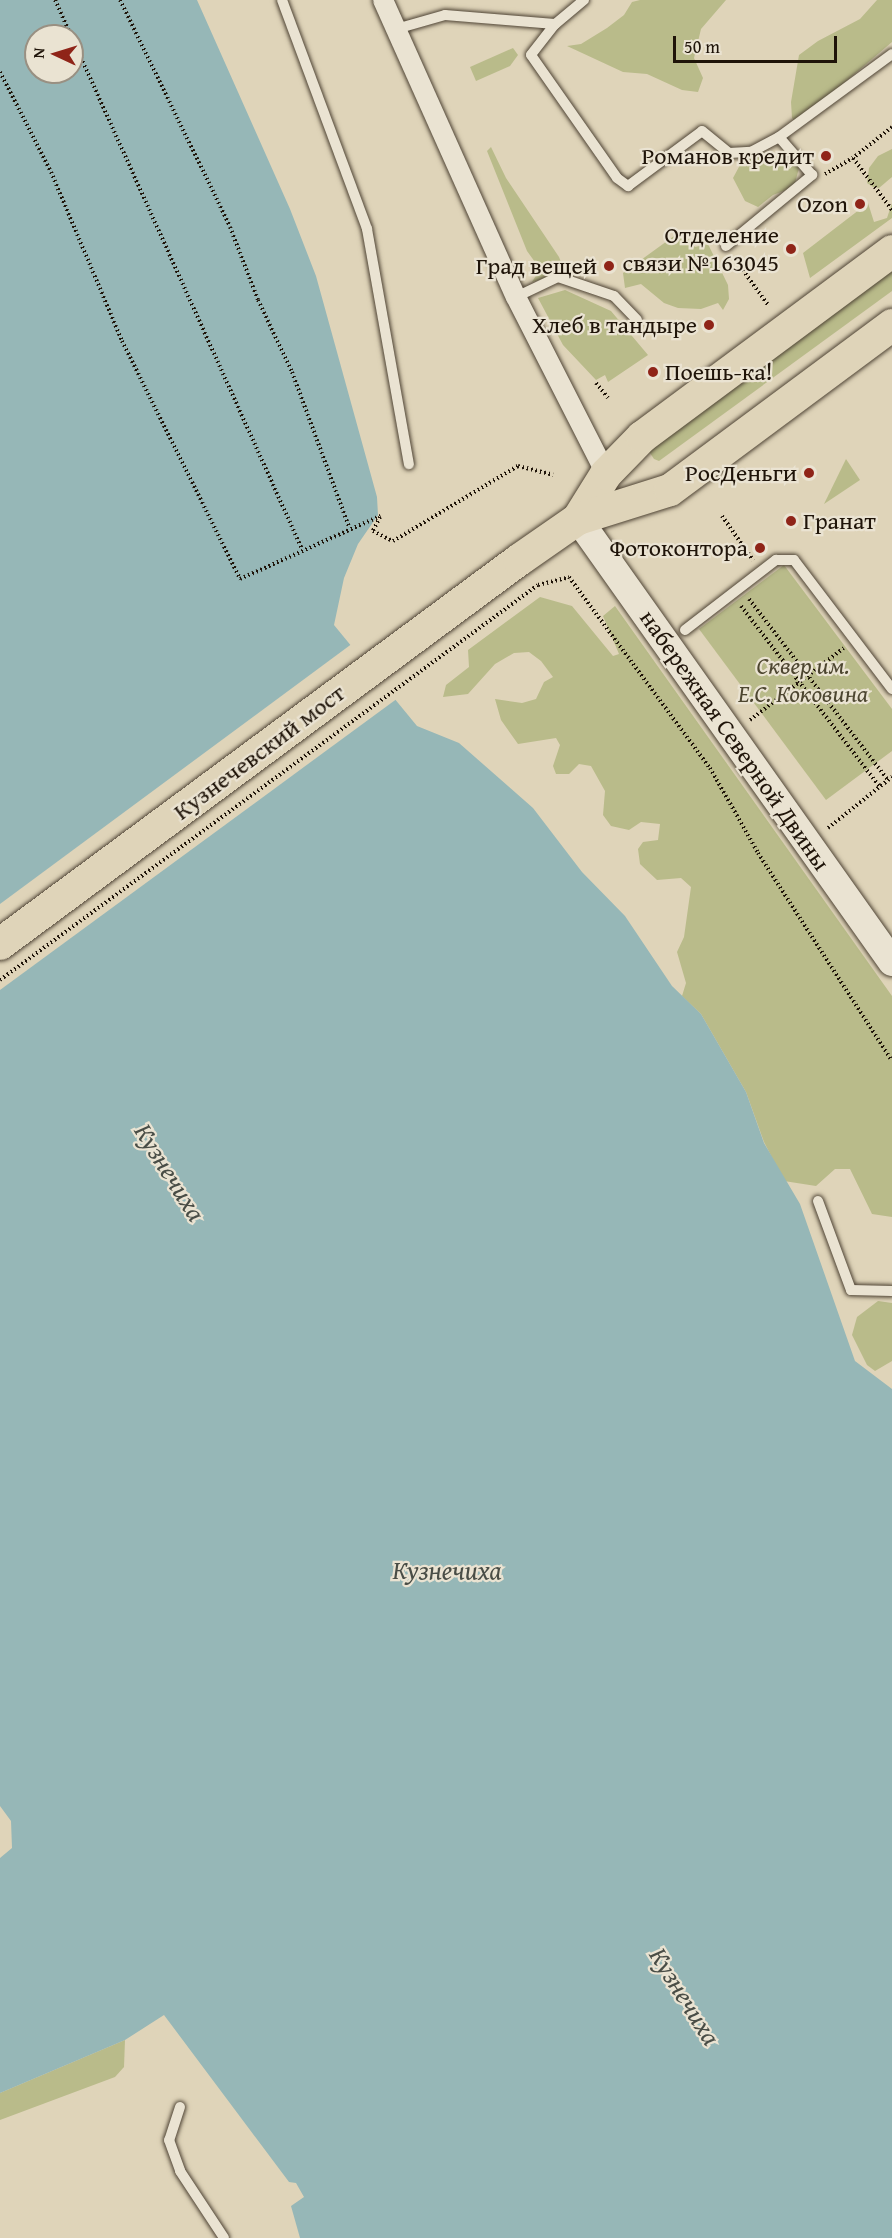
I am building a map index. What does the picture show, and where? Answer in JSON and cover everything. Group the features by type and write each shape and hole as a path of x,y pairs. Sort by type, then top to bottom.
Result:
{"main road":[{"path":"578,519 606,474 642,437 892,251"},
{"path":"578,519 670,490 892,325"},
{"name":"Кузнечевский мост","path":"0,944 519,560 578,519"}],"street":[{"path":"384,0 516,297 606,474"},
{"name":"набережная Северной Двины","path":"578,519 889,953"}],"lane":[{"path":"282,0 366,229 409,464"},
{"path":"584,0 555,24 531,56 623,185 631,184 702,131 729,153 751,152 779,136 892,54"},
{"path":"396,28 445,15 555,24"},
{"path":"726,246 812,175 779,136"},
{"path":"516,297 558,278 614,296 637,320"},
{"path":"685,630 760,570 776,560 794,560 892,689"},
{"path":"818,1201 851,1290 892,1291"},
{"path":"180,2106 169,2140 180,2171 224,2238"}],"path":[{"path":"55,0 302,549"},
{"path":"120,0 230,227 292,372 349,527"},
{"path":"0,72 51,172 122,341 240,579 349,527 380,516 373,531 393,541 518,466 553,475"},
{"path":"812,175 815,179 853,158 892,127"},
{"path":"853,158 892,210"},
{"path":"726,246 768,305"},
{"path":"596,384 608,398"},
{"path":"722,516 760,570"},
{"path":"0,980 538,585 569,577 710,768 758,853 892,1061"},
{"path":"735,590 763,618 890,779 827,828"},
{"path":"735,590 755,624 880,787"},
{"path":"755,624 763,618"},
{"path":"749,721 854,640"}],"green space":[{"path":"640,0 726,0 701,29 694,58 703,78 698,92 682,90 647,74 623,72 567,46 581,44 607,28 624,15 632,2"},
{"path":"877,0 892,0 892,42 797,123 792,118 791,102 799,55 818,41 860,19"},
{"path":"513,48 518,55 510,66 476,81 470,67"},
{"path":"491,147 506,178 559,257 561,262 547,278 532,282 540,269 527,251 487,151"},
{"path":"892,149 892,177 879,188 873,187 867,183 869,168 878,156"},
{"path":"759,154 786,158 799,168 794,187 773,195 758,207 745,201 733,178 740,165"},
{"path":"868,203 874,222 887,218 892,203 892,218 810,278 803,253"},
{"path":"674,236 687,237 695,247 708,244 728,285 729,299 723,310 718,303 701,309 678,308 664,303 641,284 625,288 623,273"},
{"path":"892,266 892,291 659,461 654,459 648,450"},
{"path":"565,290 611,311 648,355 608,382 605,375 596,380 563,345 538,298"},
{"path":"846,459 860,480 824,504"},
{"name":"Сквер им. Е.С. Коковина","path":"784,565 892,709 892,751 826,800 699,629"},
{"path":"540,597 572,606 613,656 619,654 603,616 615,606 892,996 892,1217 872,1214 850,1169 835,1169 816,1186 784,1181 764,1142 746,1092 701,1014 682,996 686,983 677,952 684,937 691,887 681,878 657,880 640,864 638,849 643,842 658,840 660,824 641,822 629,830 611,826 603,815 605,791 591,766 579,764 569,774 556,774 553,766 560,745 556,738 518,744 501,720 495,699 522,703 536,699 544,682 553,677 541,661 529,652 514,653 495,664 468,694 443,697 446,685 469,667 468,650"},
{"path":"878,1301 892,1303 892,1361 875,1371 867,1365 852,1335 857,1317"},
{"path":"125,2040 124,2067 115,2077 0,2120 0,2093"}],"water":[{"name":"Кузнечиха","path":"0,0 197,0 290,209 316,276 377,497 378,515 358,544 344,578 334,625 417,726 459,743 533,808 582,872 625,916 672,986 701,1014 746,1092 764,1143 800,1204 855,1361 892,1389 892,2238 300,2238 291,2206 304,2197 296,2183 289,2182 164,2015 125,2040 0,2093 0,1858 12,1848 11,1821 0,1806"}],"pier":[{"path":"353,643 398,698 0,990 0,904"}],"place":[{"name":"Романов кредит","path":"826,156"},
{"name":"Ozon","path":"860,204"},
{"name":"Отделение связи №163045","path":"791,249"},
{"name":"Град вещей","path":"609,266"},
{"name":"Хлеб в тандыре","path":"709,325"},
{"name":"Поешь-ка!","path":"653,372"},
{"name":"РосДеньги","path":"809,473"},
{"name":"Гранат","path":"791,521"},
{"name":"Фотоконтора","path":"760,548"}]}
